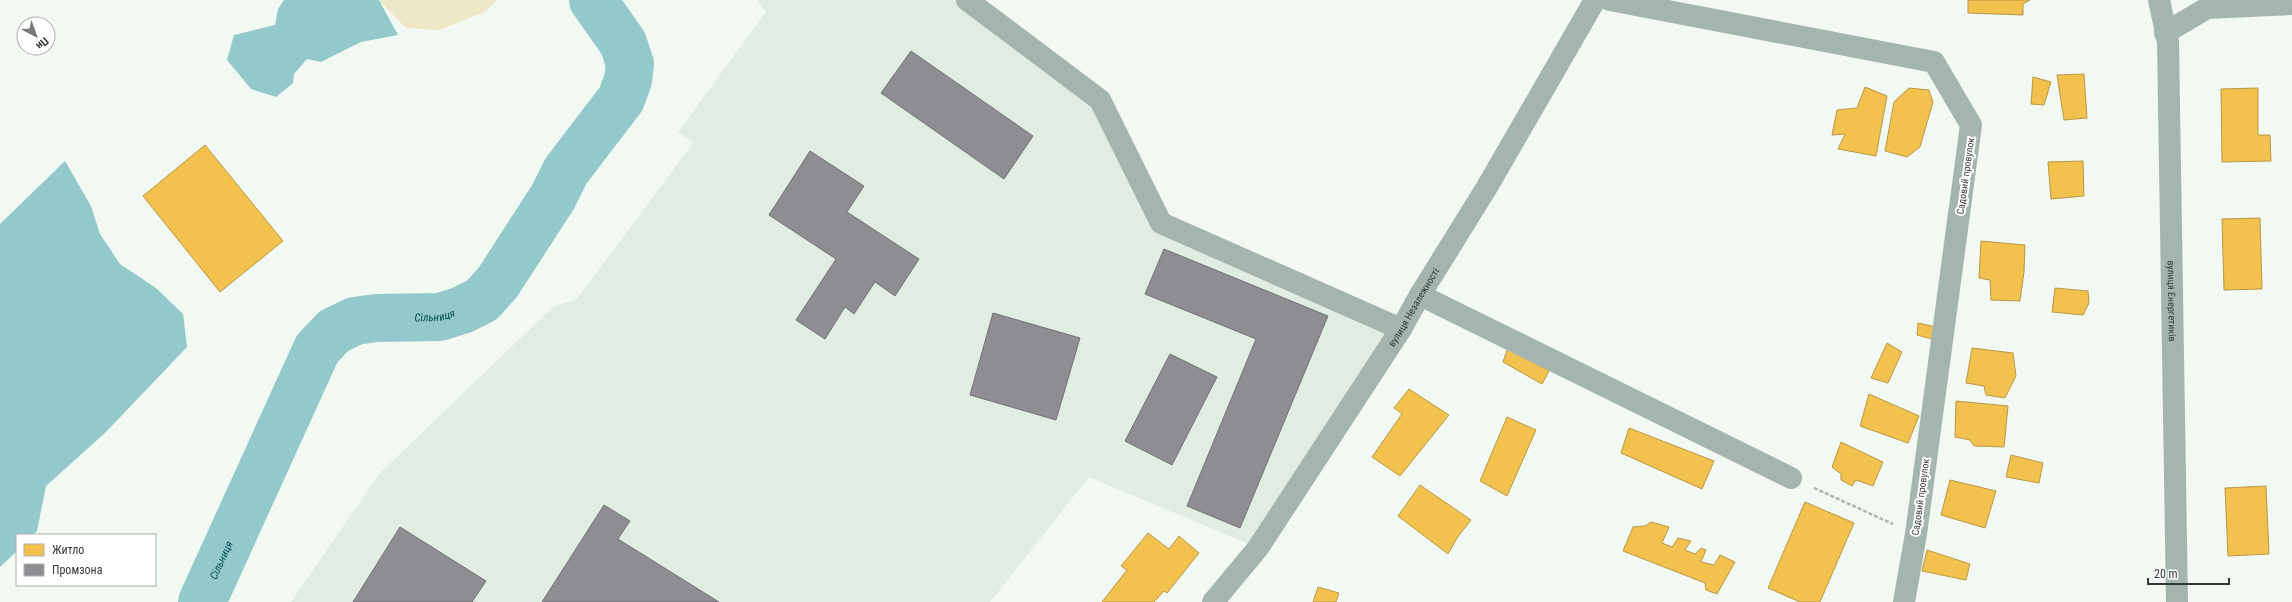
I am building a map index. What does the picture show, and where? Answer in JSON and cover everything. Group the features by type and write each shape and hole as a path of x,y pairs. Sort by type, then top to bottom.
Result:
{"street":[{"path":"967,0 1100,100 1161,223 1401,329"},
{"name":"вулиця Незалежності","path":"1213,602 1258,548 1401,329 1420,295 1487,187 1595,0"},
{"name":"Садовий провулок","path":"1610,0 1934,62 1971,125 1916,534 1904,602"},
{"name":"вулиця Енергетиків","path":"2159,0 2168,42 2177,602"},
{"path":"2165,33 2207,8 2292,4"},
{"path":"1420,295 1791,478"}],"path":[{"path":"1791,478 1916,534"}],"shaded area":[{"path":"379,0 498,0 485,12 439,30 406,28"},
{"path":"757,0 967,0 1100,100 1161,223 1401,329 1258,548 1089,477 990,602 291,602 380,473 553,307 577,299 693,143 678,132 766,12"}],"water":[{"path":"284,0 379,0 398,35 361,42 321,62 307,59 294,74 293,83 276,97 251,89 227,60 234,35 275,25 278,9"},
{"path":"65,161 91,206 100,234 120,264 156,288 183,314 187,347 106,432 46,486 37,531 34,534 16,534 16,552 0,567 0,224"}],"building: Житло":[{"path":"1968,0 2030,0 2023,4 2023,15 1968,13"},
{"path":"2084,74 2087,118 2064,120 2057,75"},
{"path":"2033,77 2051,82 2044,105 2031,104"},
{"path":"1865,87 1887,96 1876,156 1838,149 1845,134 1832,135 1837,110 1857,108"},
{"path":"1909,88 1929,90 1933,102 1920,147 1907,157 1885,151 1894,102"},
{"path":"2258,88 2258,135 2270,135 2271,161 2222,162 2221,89"},
{"path":"205,145 283,241 220,292 143,196"},
{"path":"2083,161 2084,196 2051,199 2048,162"},
{"path":"2260,218 2262,289 2224,290 2222,219"},
{"path":"1981,241 2025,245 2024,272 2020,301 1991,300 1990,280 1979,278"},
{"path":"2055,288 2088,291 2089,303 2083,315 2052,312"},
{"path":"1918,323 1940,328 1939,341 1917,335"},
{"path":"1887,343 1902,352 1888,383 1871,378"},
{"path":"1508,347 1549,371 1542,384 1503,362"},
{"path":"1972,348 2013,353 2016,376 2005,398 1986,395 1984,386 1966,383"},
{"path":"1409,389 1449,415 1400,476 1372,457 1402,414 1394,408"},
{"path":"1869,394 1919,416 1908,443 1860,426"},
{"path":"1956,401 2008,406 2004,447 1974,446 1970,440 1955,437"},
{"path":"1507,417 1536,430 1507,496 1480,481"},
{"path":"1629,428 1714,461 1702,489 1621,453"},
{"path":"1841,442 1883,462 1873,486 1856,480 1852,486 1841,480 1841,474 1832,467"},
{"path":"2011,455 2043,463 2039,483 2006,477"},
{"path":"1950,480 1996,491 1985,528 1941,515"},
{"path":"1420,485 1471,520 1457,538 1448,554 1398,516"},
{"path":"2266,486 2269,554 2228,556 2225,488"},
{"path":"1805,502 1854,523 1820,602 1800,602 1768,588"},
{"path":"1651,522 1669,527 1662,543 1672,547 1678,538 1691,541 1685,550 1695,554 1701,548 1706,550 1701,562 1714,565 1720,555 1735,562 1717,594 1706,590 1705,583 1623,551 1633,527 1645,526"},
{"path":"1148,533 1169,549 1179,536 1199,553 1167,593 1164,591 1154,602 1102,602 1127,570 1121,566"},
{"path":"1927,550 1970,564 1966,580 1922,571"},
{"path":"1318,587 1339,593 1336,602 1313,602"}],"building: Промзона":[{"path":"911,51 1033,136 1004,179 881,93"},
{"path":"810,151 864,186 847,212 919,259 895,296 875,282 854,314 845,307 825,339 796,320 836,259 769,215"},
{"path":"1164,249 1328,316 1240,528 1187,506 1256,339 1145,294"},
{"path":"993,313 1080,338 1056,420 970,395"},
{"path":"1170,354 1217,377 1172,465 1125,441"},
{"path":"604,505 630,521 618,539 719,602 542,602"},
{"path":"400,527 486,581 472,602 353,602"}],"waterway":[{"name":"Сільниця","path":"202,602 317,349 334,331 355,321 376,318 440,317 462,310 482,300 498,282 553,197 566,171 621,99 628,80 630,64 623,43 593,0"}]}
